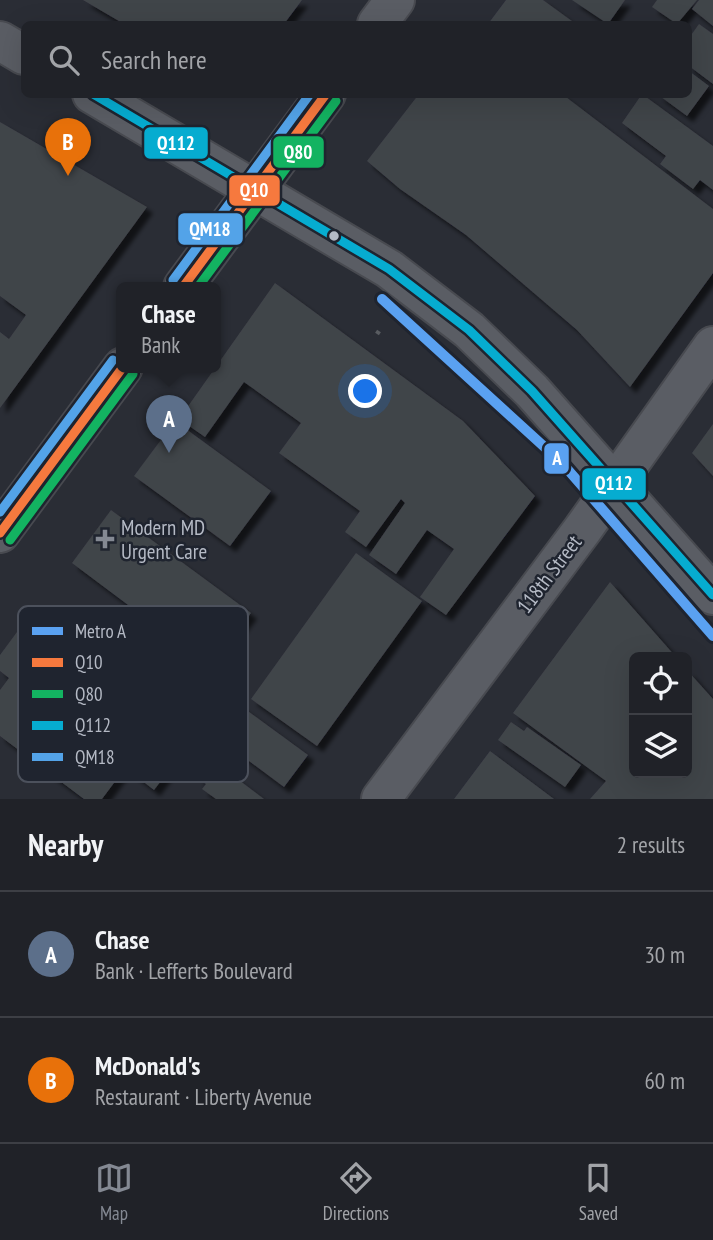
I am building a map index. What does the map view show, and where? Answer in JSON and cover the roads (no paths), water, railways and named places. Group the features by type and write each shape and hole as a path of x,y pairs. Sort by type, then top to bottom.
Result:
{"street":[{"path":"379,21 395,0"},
{"path":"0,41 21,53"},
{"path":"99,98 389,269 469,330 532,391 713,595"},
{"path":"187,282 323,98"},
{"name":"118th Street","path":"381,799 713,346"},
{"path":"0,533 119,373"}],"metro line":[{"name":"A","path":"382,299 562,463 713,636"}],"place":[{"name":"McDonald's","path":"68,176"},
{"name":"Chase","path":"169,453"},
{"name":"Modern MD Urgent Care","path":"105,539"}]}
